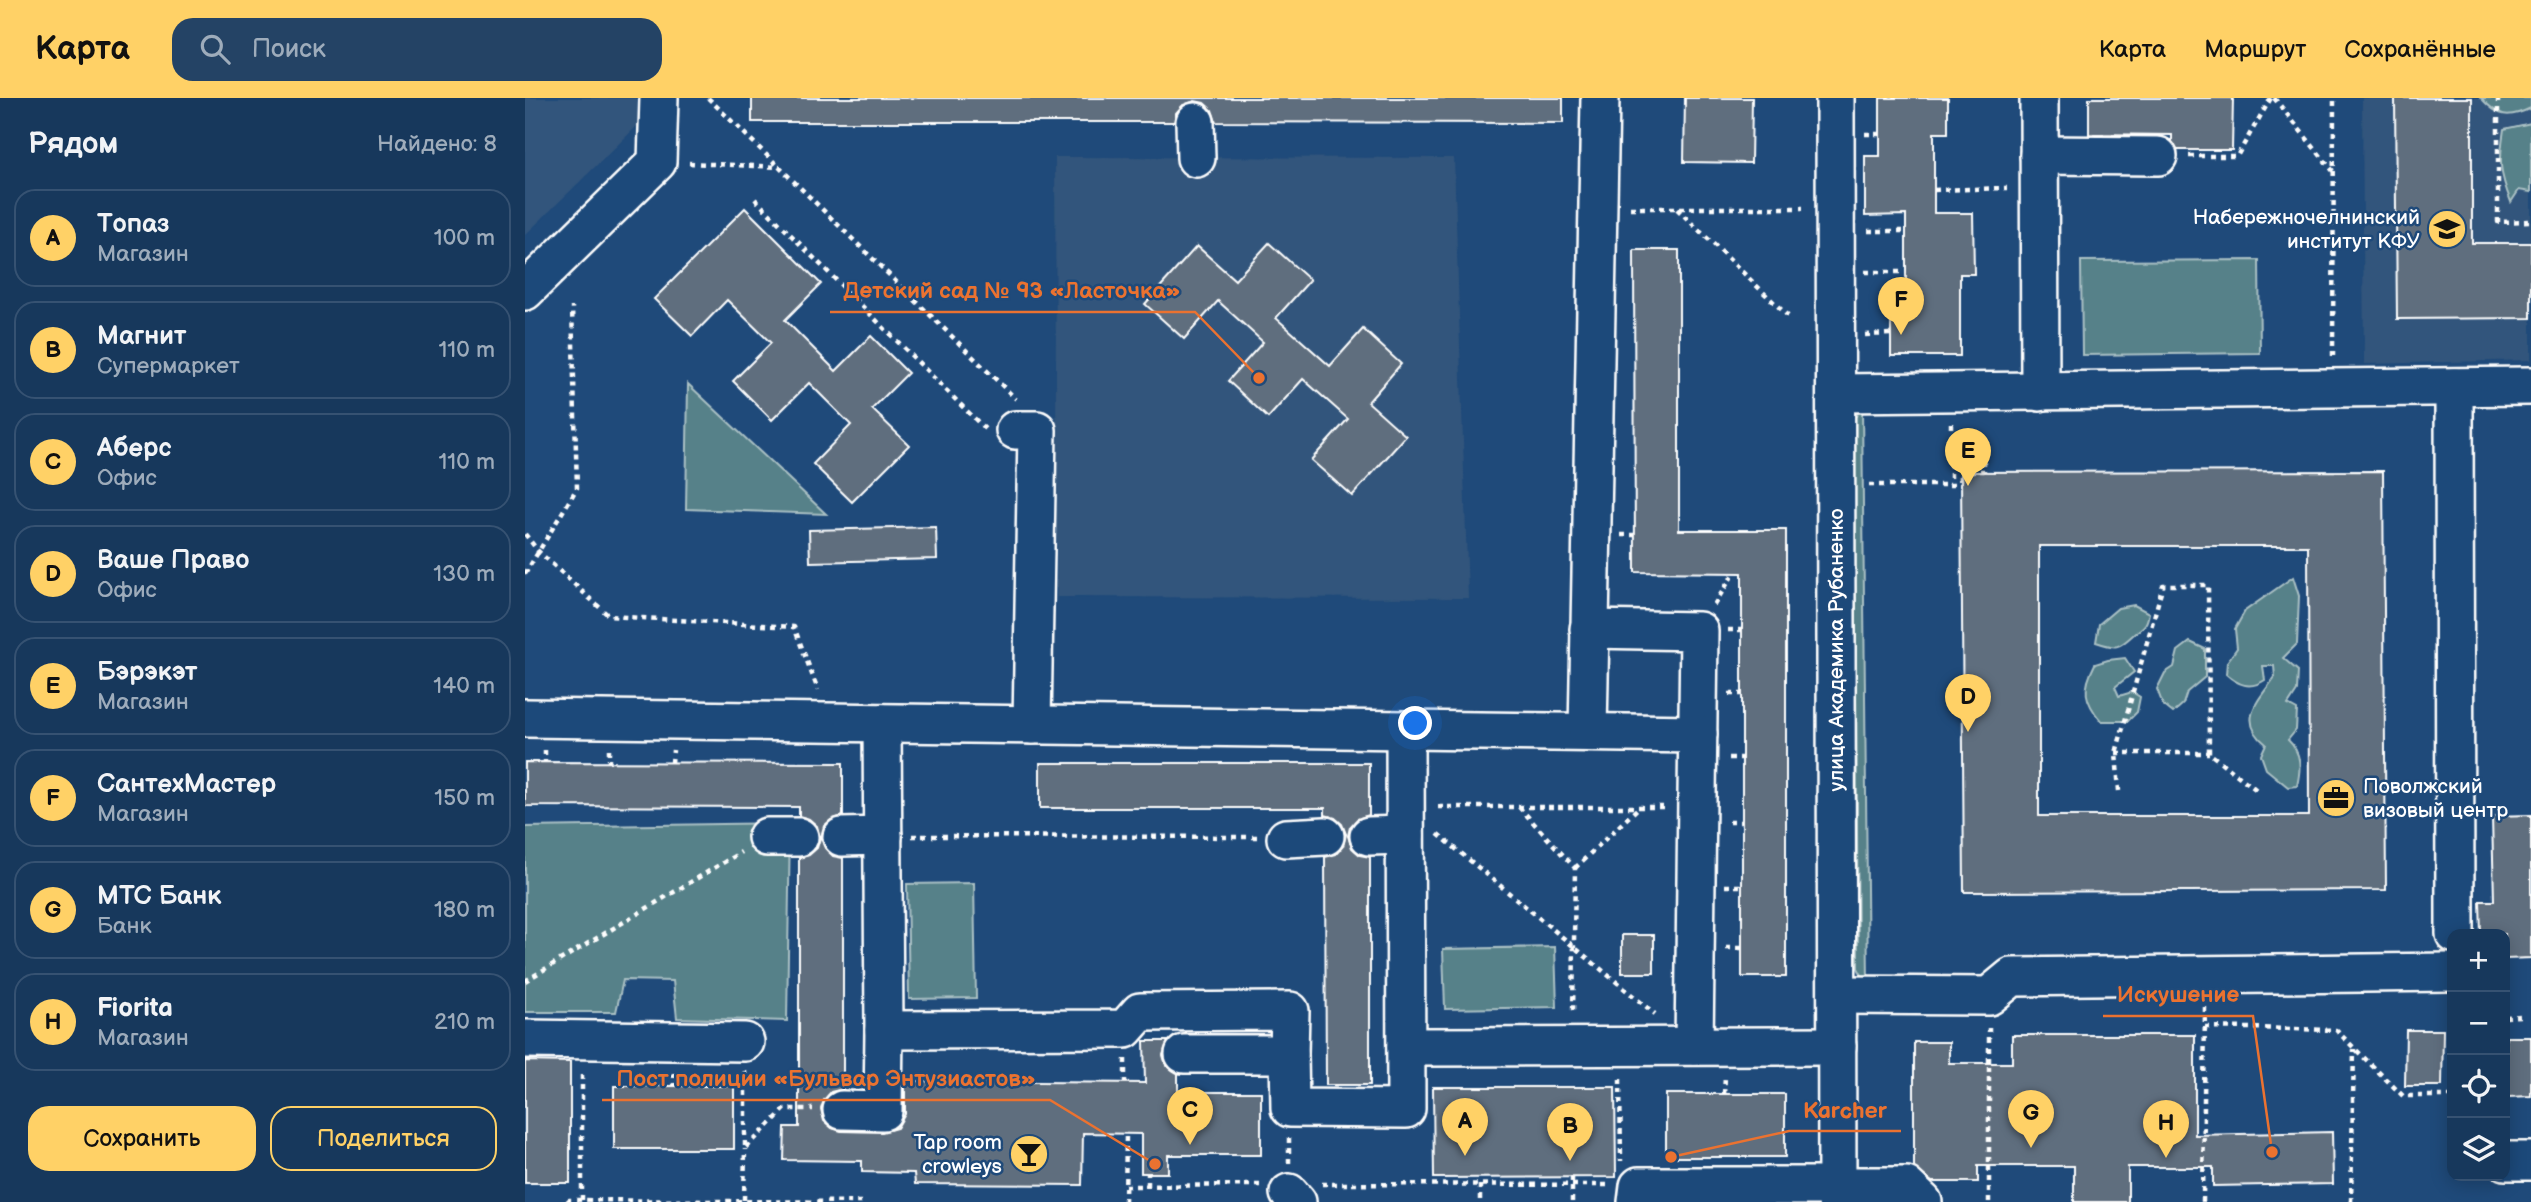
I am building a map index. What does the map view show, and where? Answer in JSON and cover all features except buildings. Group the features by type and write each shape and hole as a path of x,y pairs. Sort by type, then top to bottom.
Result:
{"street":[{"path":"525,291 657,162 659,98"},
{"path":"1588,732 1600,98"},
{"name":"улица Академика Рубаненко","path":"1835,98 1837,1194"},
{"path":"2039,98 2040,392"},
{"path":"2039,171 2158,156"},
{"path":"1836,393 2531,386"},
{"path":"2454,387 2455,929"},
{"path":"1013,430 1036,644 1032,725"},
{"path":"1589,629 1699,631 1694,1046"},
{"path":"525,718 1698,734"},
{"path":"842,1110 883,1111 883,723"},
{"path":"884,1030 1125,1029 1140,1012 1290,1011 1290,1108 1406,1108 1405,730"},
{"path":"1369,836 1405,821"},
{"path":"842,836 883,836"},
{"path":"1286,838 1325,836"},
{"path":"1837,995 1989,996 2012,977 2447,972"},
{"path":"525,1039 745,1042"},
{"path":"1406,1047 1837,1046"},
{"path":"1184,1054 1289,1054"},
{"path":"2510,1161 2531,1161"},
{"path":"1626,1186 1837,1194 1906,1186 1923,1202"}],"path":[{"path":"708,98 1037,421 1013,430 755,199"},
{"path":"2158,156 2237,156 2273,98 2333,172"},
{"path":"2333,388 2334,98"},
{"path":"2498,98 2498,222 2531,220"},
{"path":"657,162 779,167"},
{"path":"1934,190 2039,171"},
{"path":"1598,208 1836,206 1906,232"},
{"path":"1676,208 1788,316"},
{"path":"1863,272 1906,272"},
{"path":"525,574 577,488 572,307"},
{"path":"1864,335 1891,334"},
{"path":"1950,392 1951,485"},
{"path":"1869,485 1961,485 1960,471 1984,471 1984,463 1951,463"},
{"path":"525,534 538,551 608,616 794,627 831,722"},
{"path":"2119,791 2116,753 2163,585 2208,585 2209,753"},
{"path":"2116,753 2209,753 2258,792"},
{"path":"1405,821 1519,807 1697,807"},
{"path":"1519,807 1575,868 1573,1047"},
{"path":"1575,868 1639,807"},
{"path":"1405,821 1574,948 1694,1046"},
{"path":"883,836 1286,838"},
{"path":"525,981 783,837"},
{"path":"2203,1202 2205,974"},
{"path":"1989,996 1989,1202"},
{"path":"2510,1017 2521,1016"},
{"path":"2205,1027 2336,1030 2403,1096 2447,1096"},
{"path":"582,1200 583,1040"},
{"path":"744,1200 745,1042"},
{"path":"1125,1186 1300,1191 1480,1185 1626,1186 1620,1046"},
{"path":"2351,1202 2354,1048"},
{"path":"1290,1108 1300,1191"},
{"path":"745,1149 785,1109"},
{"path":"1125,1202 1126,1134"},
{"path":"1147,1187 1148,1173"},
{"path":"1572,1177 1572,1202"},
{"path":"1480,1185 1480,1202"},
{"path":"567,1202 865,1202"}],"shaded area":[{"path":"525,98 637,98 637,126 525,235"},
{"name":"Набережночелнинский институт КФУ","path":"2362,98 2531,98 2531,360 2364,364"},
{"path":"1055,157 1454,158 1468,598 1057,597"}],"green space":[{"path":"2481,98 2531,98 2531,108 2516,114 2504,114 2493,109"},
{"path":"2531,123 2531,192 2519,190 2511,202 2501,166 2504,129"},
{"path":"2259,260 2260,353 2082,355 2081,261"},
{"path":"688,384 826,514 686,509"},
{"path":"1862,407 1868,986 1858,968 1854,419"},
{"path":"2293,577 2299,596 2297,644 2283,658 2298,671 2297,691 2288,705 2297,710 2296,730 2288,740 2296,750 2300,767 2297,786 2288,787 2266,769 2261,755 2266,744 2257,735 2251,718 2257,702 2275,677 2274,666 2263,666 2265,680 2254,685 2240,683 2226,674 2227,662 2237,648 2235,629 2245,611"},
{"path":"2134,605 2149,613 2144,626 2120,645 2113,647 2096,642 2099,624 2118,608"},
{"path":"2190,642 2205,649 2205,677 2187,692 2183,704 2173,713 2163,705 2157,689 2165,673 2174,667 2178,651"},
{"path":"2125,658 2134,672 2115,687 2119,696 2132,692 2140,697 2137,712 2128,721 2101,721 2088,700 2088,680 2095,664"},
{"path":"790,823 787,1021 677,1018 673,981 623,980 616,1012 525,1012 525,827"},
{"path":"974,883 976,998 909,999 907,884"},
{"path":"1555,947 1557,1007 1445,1009 1443,949"}],"place":[{"name":"Набережночелнинский институт КФУ","path":"2447,229"},
{"name":"СантехМастер","path":"1901,335"},
{"name":"Детский сад № 93 «Ласточка»","path":"1259,378"},
{"name":"Бэрэкэт","path":"1968,486"},
{"name":"Ваше Право","path":"1968,732"},
{"name":"Поволжский визовый центр","path":"2336,798"},
{"name":"Аберс","path":"1190,1145"},
{"name":"МТС Банк","path":"2031,1148"},
{"name":"Искушение","path":"2272,1152"},
{"name":"Tap room сrowleys","path":"1029,1154"},
{"name":"Топаз","path":"1465,1156"},
{"name":"Karcher","path":"1671,1157"},
{"name":"Fiorita","path":"2166,1158"},
{"name":"Магнит","path":"1570,1161"},
{"name":"Пост полиции «Бульвар Энтузиастов»","path":"1155,1164"}]}
